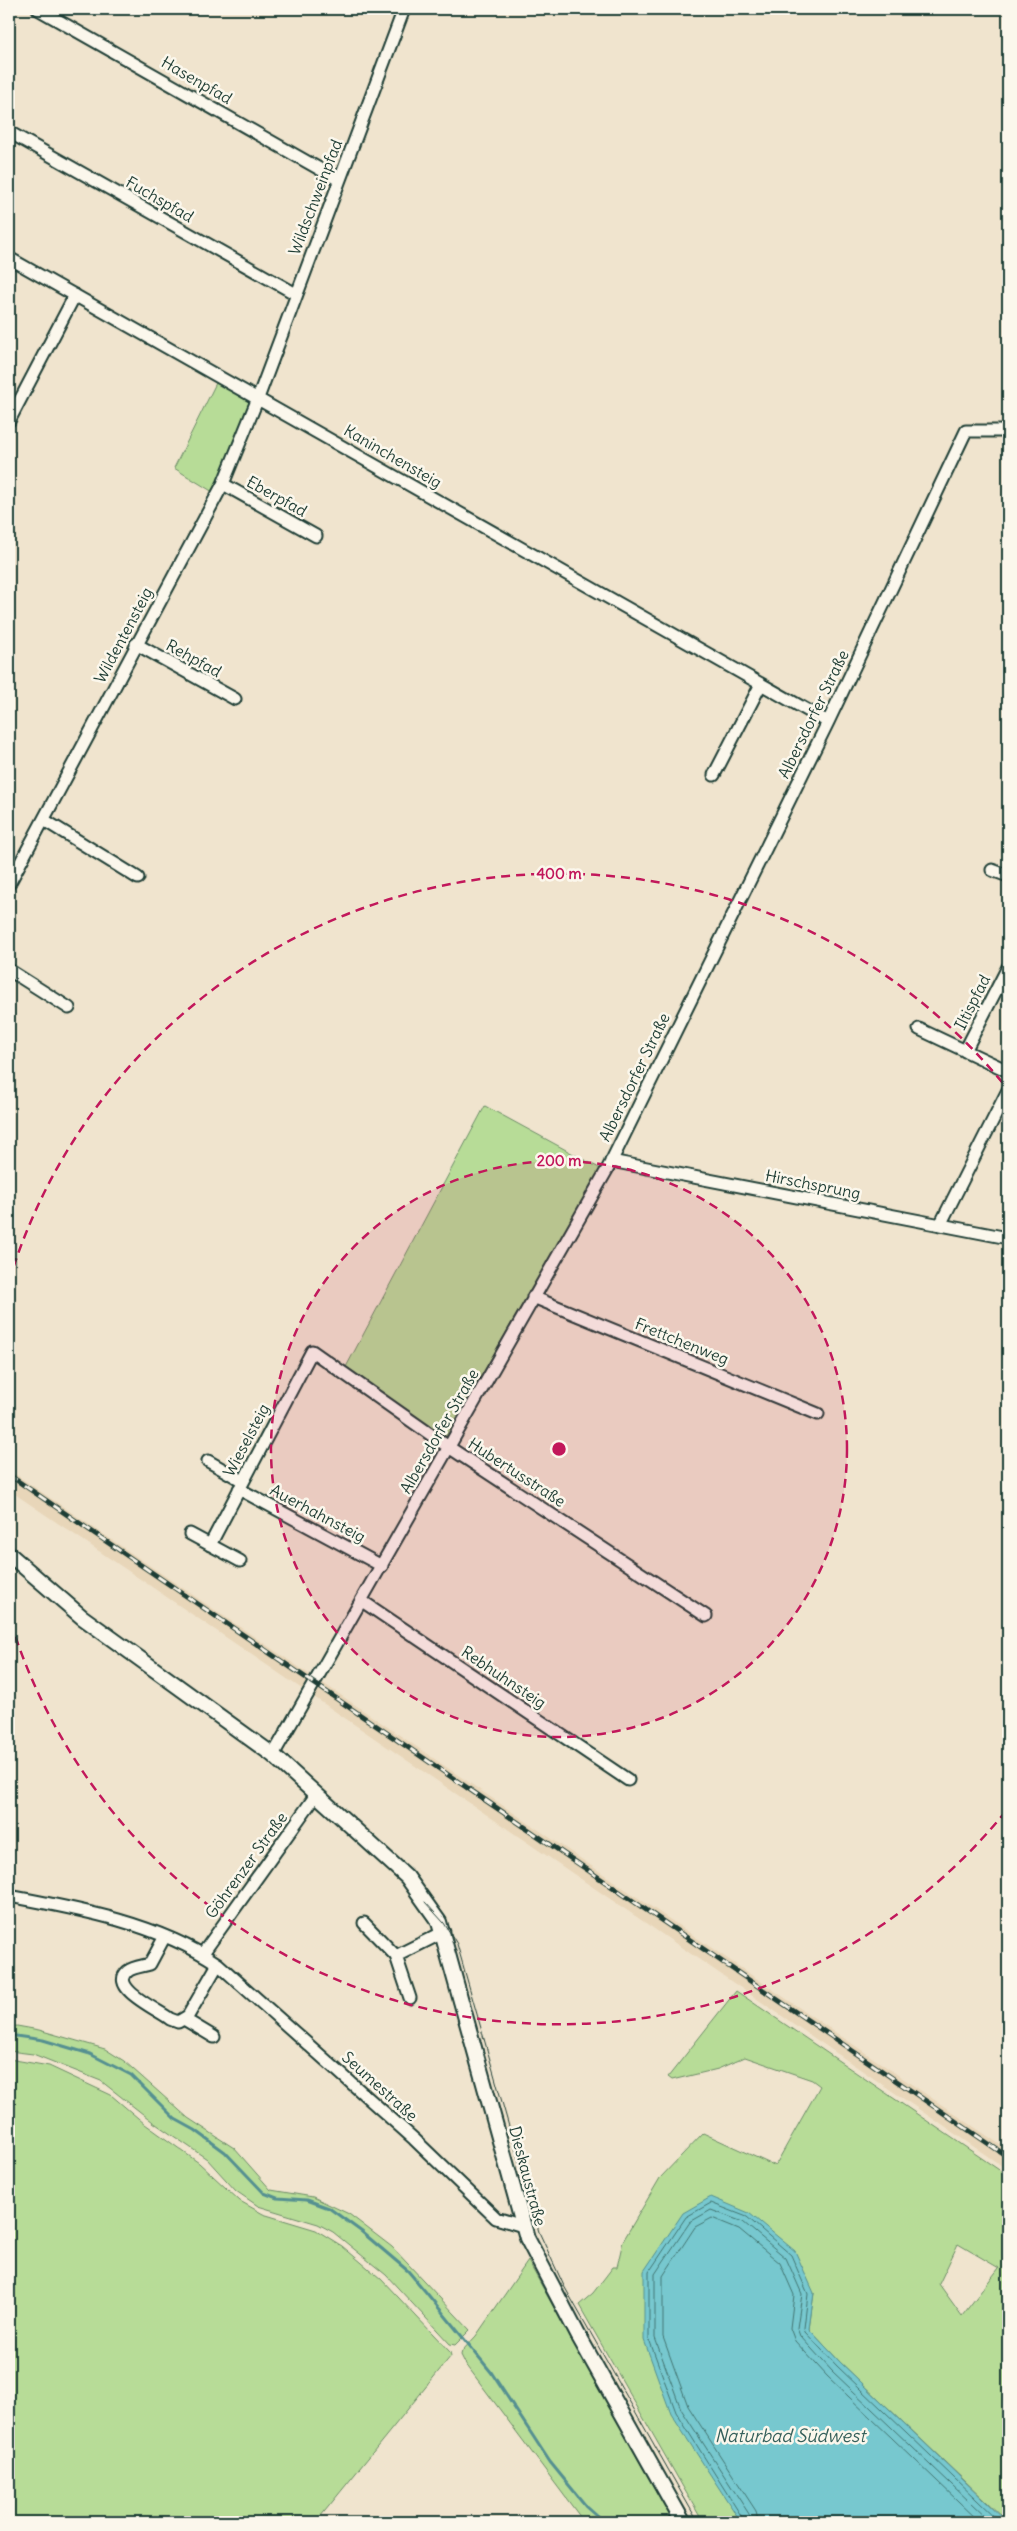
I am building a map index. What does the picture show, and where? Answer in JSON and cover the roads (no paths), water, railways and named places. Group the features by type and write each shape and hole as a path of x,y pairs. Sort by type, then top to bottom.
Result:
{"main road":[{"name":"Dieskaustraße","path":"9,1554 82,1617 273,1754 407,1877 426,1902 444,1932 523,2226 578,2336 683,2522"}],"street":[{"name":"Hasenpfad","path":"38,9 340,180"},
{"name":"Wildschweinpfad","path":"258,398 404,9"},
{"name":"Fuchspfad","path":"9,132 296,294"},
{"name":"Kaninchensteig","path":"9,258 828,722"},
{"path":"9,420 75,295"},
{"name":"Wildentensteig","path":"9,884 223,484 258,398"},
{"name":"Albersdorfer Straße","path":"273,1754 382,1566 447,1446 611,1161 828,722 966,431 1008,431"},
{"name":"Eberpfad","path":"223,484 316,536"},
{"name":"Rehpfad","path":"136,644 235,699"},
{"path":"714,774 761,684"},
{"path":"44,820 138,878"},
{"path":"992,870 1008,876"},
{"name":"Iltispfad","path":"965,1052 1008,967"},
{"path":"9,970 69,1008"},
{"path":"919,1029 1008,1072"},
{"path":"940,1225 1008,1090"},
{"name":"Hirschsprung","path":"611,1161 1008,1238"},
{"name":"Frettchenweg","path":"533,1297 818,1414"},
{"name":"Hubertusstraße","path":"312,1351 447,1446 706,1616"},
{"name":"Wieselsteig","path":"210,1545 312,1351"},
{"name":"Auerhahnsteig","path":"208,1461 241,1485 382,1566"},
{"path":"190,1534 240,1561"},
{"name":"Rebhuhnsteig","path":"362,1601 628,1780"},
{"name":"Göhrenzer Straße","path":"203,1953 316,1795"},
{"name":"Seumestraße","path":"9,1896 112,1918 165,1936 203,1953 218,1964 414,2139 496,2218 523,2226"},
{"path":"364,1923 396,1956 410,1998"},
{"path":"396,1956 444,1932"},
{"path":"165,1936 150,1964 129,1970 123,1977 123,1984 128,1992 170,2019 178,2022 184,2019 218,1964"},
{"path":"184,2019 214,2037"}],"water":[{"name":"Naturbad Südwest","path":"711,2197 749,2213 795,2251 814,2293 809,2329 840,2362 1007,2522 741,2522 671,2414 644,2340 644,2271 683,2213"}],"waterway":[{"path":"9,2035 43,2040 90,2054 131,2075 175,2119 195,2130 225,2152 264,2193 277,2198 307,2200 329,2208 362,2232 408,2271 425,2291 491,2372 550,2462 586,2506 604,2522"}],"tram line":[{"path":"425,1902 444,1923 457,1944 539,2232 564,2286 698,2522"}],"railway":[{"path":"9,1475 1008,2157"}]}
